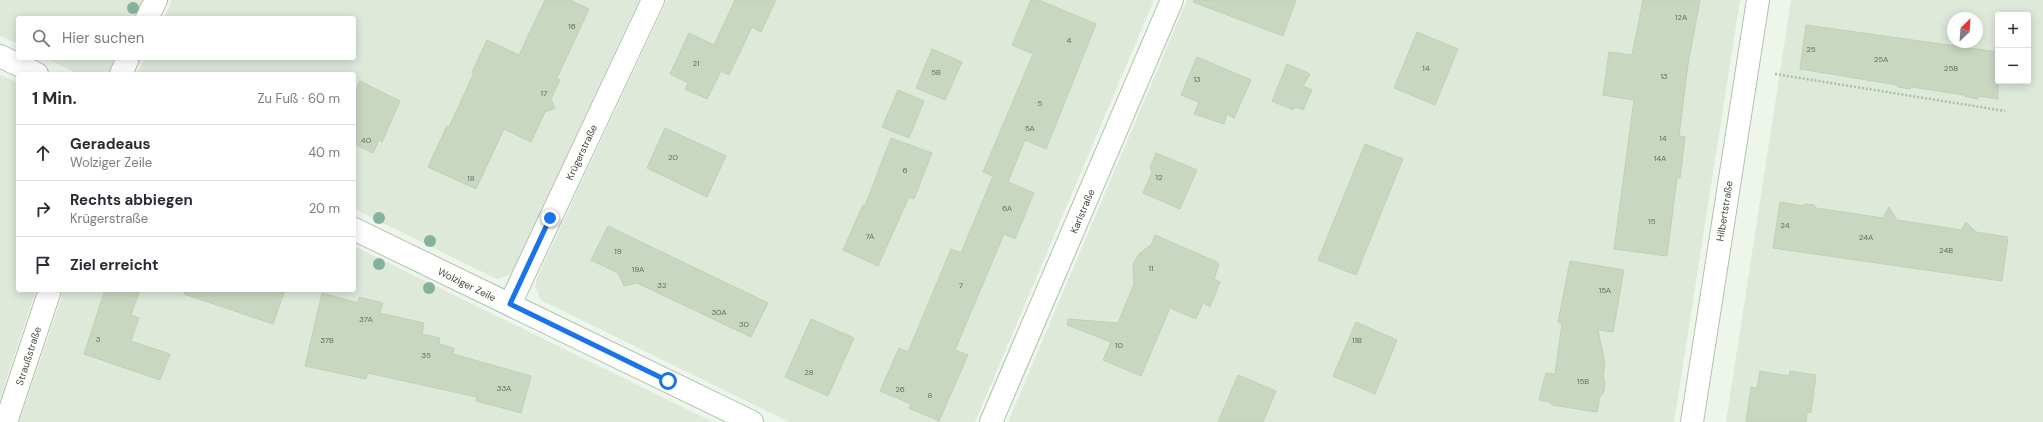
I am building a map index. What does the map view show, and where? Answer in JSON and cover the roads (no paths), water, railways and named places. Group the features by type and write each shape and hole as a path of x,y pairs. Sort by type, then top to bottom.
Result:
{"street":[{"path":"148,16 156,0"},
{"name":"Krügerstraße","path":"510,304 653,0"},
{"name":"Karlstraße","path":"991,422 1172,0"},
{"name":"Hilbertstraße","path":"1692,422 1758,0"},
{"path":"0,56 33,72"},
{"path":"122,72 127,60"},
{"name":"Wolziger Zeile","path":"356,230 752,422"},
{"name":"Straußstraße","path":"6,422 49,292"}]}
